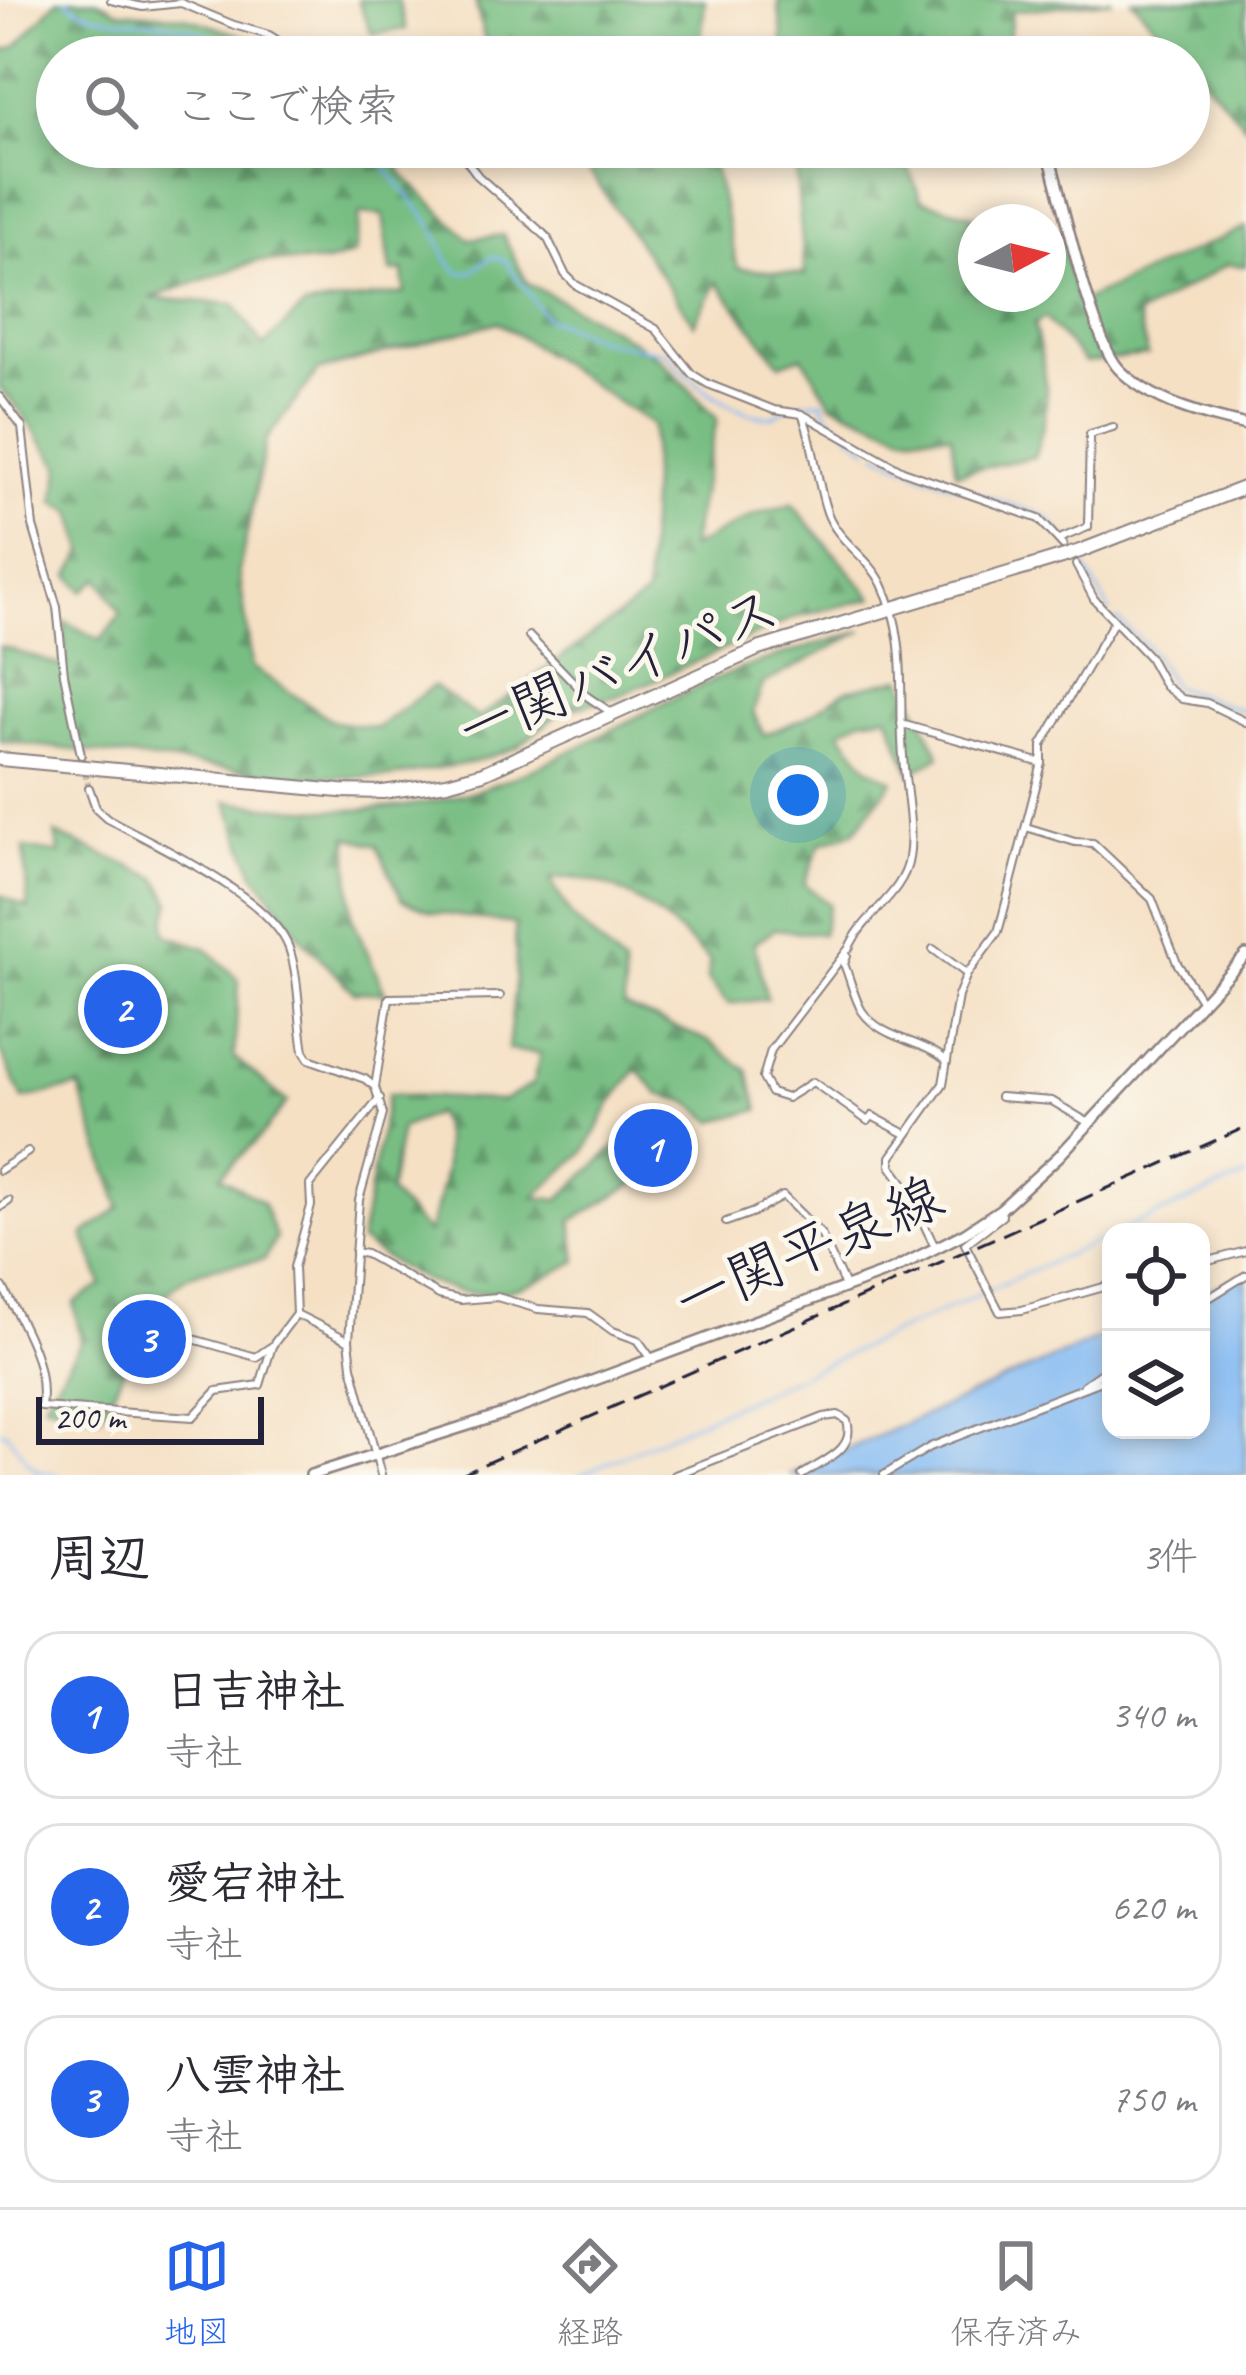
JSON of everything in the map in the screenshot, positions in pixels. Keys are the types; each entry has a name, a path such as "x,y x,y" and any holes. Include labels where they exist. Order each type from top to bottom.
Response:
{"highway":[{"name":"一関バイパス","path":"0,759 240,784 383,792 447,783 483,773 758,649 892,608 1062,547 1078,558 1246,487"}],"main road":[{"path":"1053,168 1108,355 1133,381 1163,399 1246,425"},
{"name":"一関平泉線","path":"311,1475 502,1414 936,1249 1000,1209 1089,1123 1246,955"}],"street":[{"path":"111,0 143,7 181,3 271,36"},
{"path":"472,168 547,237 565,274 576,285 656,329 692,374 777,410 802,414 903,471 1040,520 1062,547 1088,527 1090,434 1113,427"},
{"path":"0,397 22,427 33,526 57,607 64,674 81,754"},
{"path":"802,414 827,512 834,528 864,556 892,608 904,670 900,723 910,857 890,893 856,929 844,964 861,1009 879,1028 947,1061"},
{"path":"1078,558 1094,599 1149,657 1166,686 1182,699 1207,703 1246,722"},
{"path":"936,1249 891,1166 891,1157 943,1084 967,974 998,932 1042,764 1042,745 1113,623"},
{"path":"529,636 588,697 612,712"},
{"path":"900,723 1042,764"},
{"path":"89,788 95,808 107,818 221,880 273,923 290,951 304,1052 309,1059 365,1079 380,1098 383,1114 359,1199 349,1340 381,1475"},
{"path":"1025,826 1093,843 1152,899 1178,963 1202,1002"},
{"path":"849,949 771,1050 763,1078 767,1090 787,1098 813,1082 868,1120 872,1116 906,1134"},
{"path":"933,949 967,974"},
{"path":"375,1087 389,998 500,996"},
{"path":"1000,1097 1052,1101 1089,1123"},
{"path":"193,1339 256,1357 272,1346 296,1314 294,1267 311,1206 310,1185 380,1098"},
{"path":"0,1170 28,1152"},
{"path":"726,1222 783,1196 821,1234 845,1286"},
{"path":"0,1207 9,1202"},
{"path":"1000,1209 997,1222 965,1244 1000,1312 1102,1288"},
{"path":"1210,1261 1246,1251"},
{"path":"356,1252 439,1295 461,1300 497,1297 538,1309 588,1313 638,1340 651,1358"},
{"path":"1210,1297 1246,1275"},
{"path":"1,1286 39,1360 44,1384 41,1407 194,1417 217,1391 260,1385 272,1346"},
{"path":"296,1314 349,1340"},
{"path":"1076,1390 1102,1372"},
{"path":"884,1475 930,1447 1102,1380"},
{"path":"675,1475 824,1417 838,1415 847,1421 852,1436 848,1445 802,1475"}],"green space":[{"path":"57,0 97,0 118,11 183,16 242,36 175,36 162,31 156,36 36,36 36,168 400,168 469,239 503,235 527,283 662,360 717,419 690,548 756,514 792,504 873,598 799,616 620,695 560,712 518,747 474,762 390,777 298,777 0,741 0,646 64,667 65,622 101,640 121,614 99,578 83,591 70,575 84,550 73,512 54,502 61,467 0,389 0,52 16,47","holes":["360,213 383,215 391,272 403,271 405,293 304,307 263,346 234,304 150,298 257,261 327,263 354,254","498,322 653,425 646,596 479,718 433,686 377,728 334,722 252,667 239,571 266,440 318,371"]},
{"path":"358,0 398,0 406,29 372,34"},
{"path":"475,0 705,0 701,36 484,36"},
{"path":"778,0 1113,0 1012,11 1009,36 782,36"},
{"path":"1132,0 1246,0 1246,126 1210,86 1210,36 1165,36"},
{"path":"587,168 714,168 738,268 805,275 796,168 909,168 921,200 958,211 958,312 1066,312 1066,259 1078,303 1246,227 1246,266 1228,264 1137,316 1148,355 1085,363 1045,318 1034,324 1046,390 1034,457 956,473 951,434 905,434 831,403 802,356 780,364 717,282 694,324"},
{"path":"863,631 763,684 753,712 764,735 803,719 847,690 902,678 940,756 911,773 888,715 861,719 840,731 868,767 893,781 854,832 821,843 804,884 829,904 822,934 775,929 754,943 767,999 728,1004 707,979 710,961 638,901 597,882 550,879 571,916 624,967 624,1007 709,1041 748,1071 759,1110 714,1121 689,1102 659,1094 637,1069 613,1100 586,1150 535,1197 558,1200 624,1139 657,1123 678,1149 647,1176 572,1221 577,1261 516,1288 490,1293 441,1287 360,1241 388,1094 502,1101 533,1084 540,1054 508,1050 516,976 515,924 432,912 402,899 377,845 348,837 352,917 385,993 354,992 304,941 254,873 227,801 346,810 405,806 464,794 529,771 714,680","holes":["436,1113 444,1173 428,1233 389,1193 401,1128"]},
{"path":"55,834 157,878 171,902 167,935 206,948 239,980 234,1057 287,1102 220,1176 262,1202 276,1238 265,1259 208,1269 175,1285 149,1318 100,1416 44,1403 81,1342 74,1303 102,1285 84,1235 120,1207 79,1087 23,1099 0,1050 0,895 28,908 24,848 60,854"}],"water":[{"path":"1246,1273 1246,1475 789,1475 1102,1337 1102,1439 1210,1439 1210,1289"}],"waterway":[{"path":"66,0 102,17 168,24 208,36"},
{"path":"385,168 433,226 446,258 459,273 472,272 491,257 505,260 546,318 608,342 666,352 700,386 758,415 773,417 793,404 822,401 826,413 869,449"},
{"path":"878,453 923,474 1047,517 1075,550"},
{"path":"1080,558 1110,612"},
{"path":"1117,619 1149,648 1173,686 1246,712"},
{"path":"1138,1223 1246,1176"},
{"path":"580,1475 1102,1239"},
{"path":"0,1431 39,1471"},
{"path":"33,1475 39,1471 58,1475"}],"tunnel":[{"path":"81,755 89,788"}],"railway":[{"path":"459,1475 1246,1127"}],"place":[{"name":"愛宕神社","path":"123,1009"},
{"name":"日吉神社","path":"653,1148"},
{"name":"八雲神社","path":"147,1339"}]}
